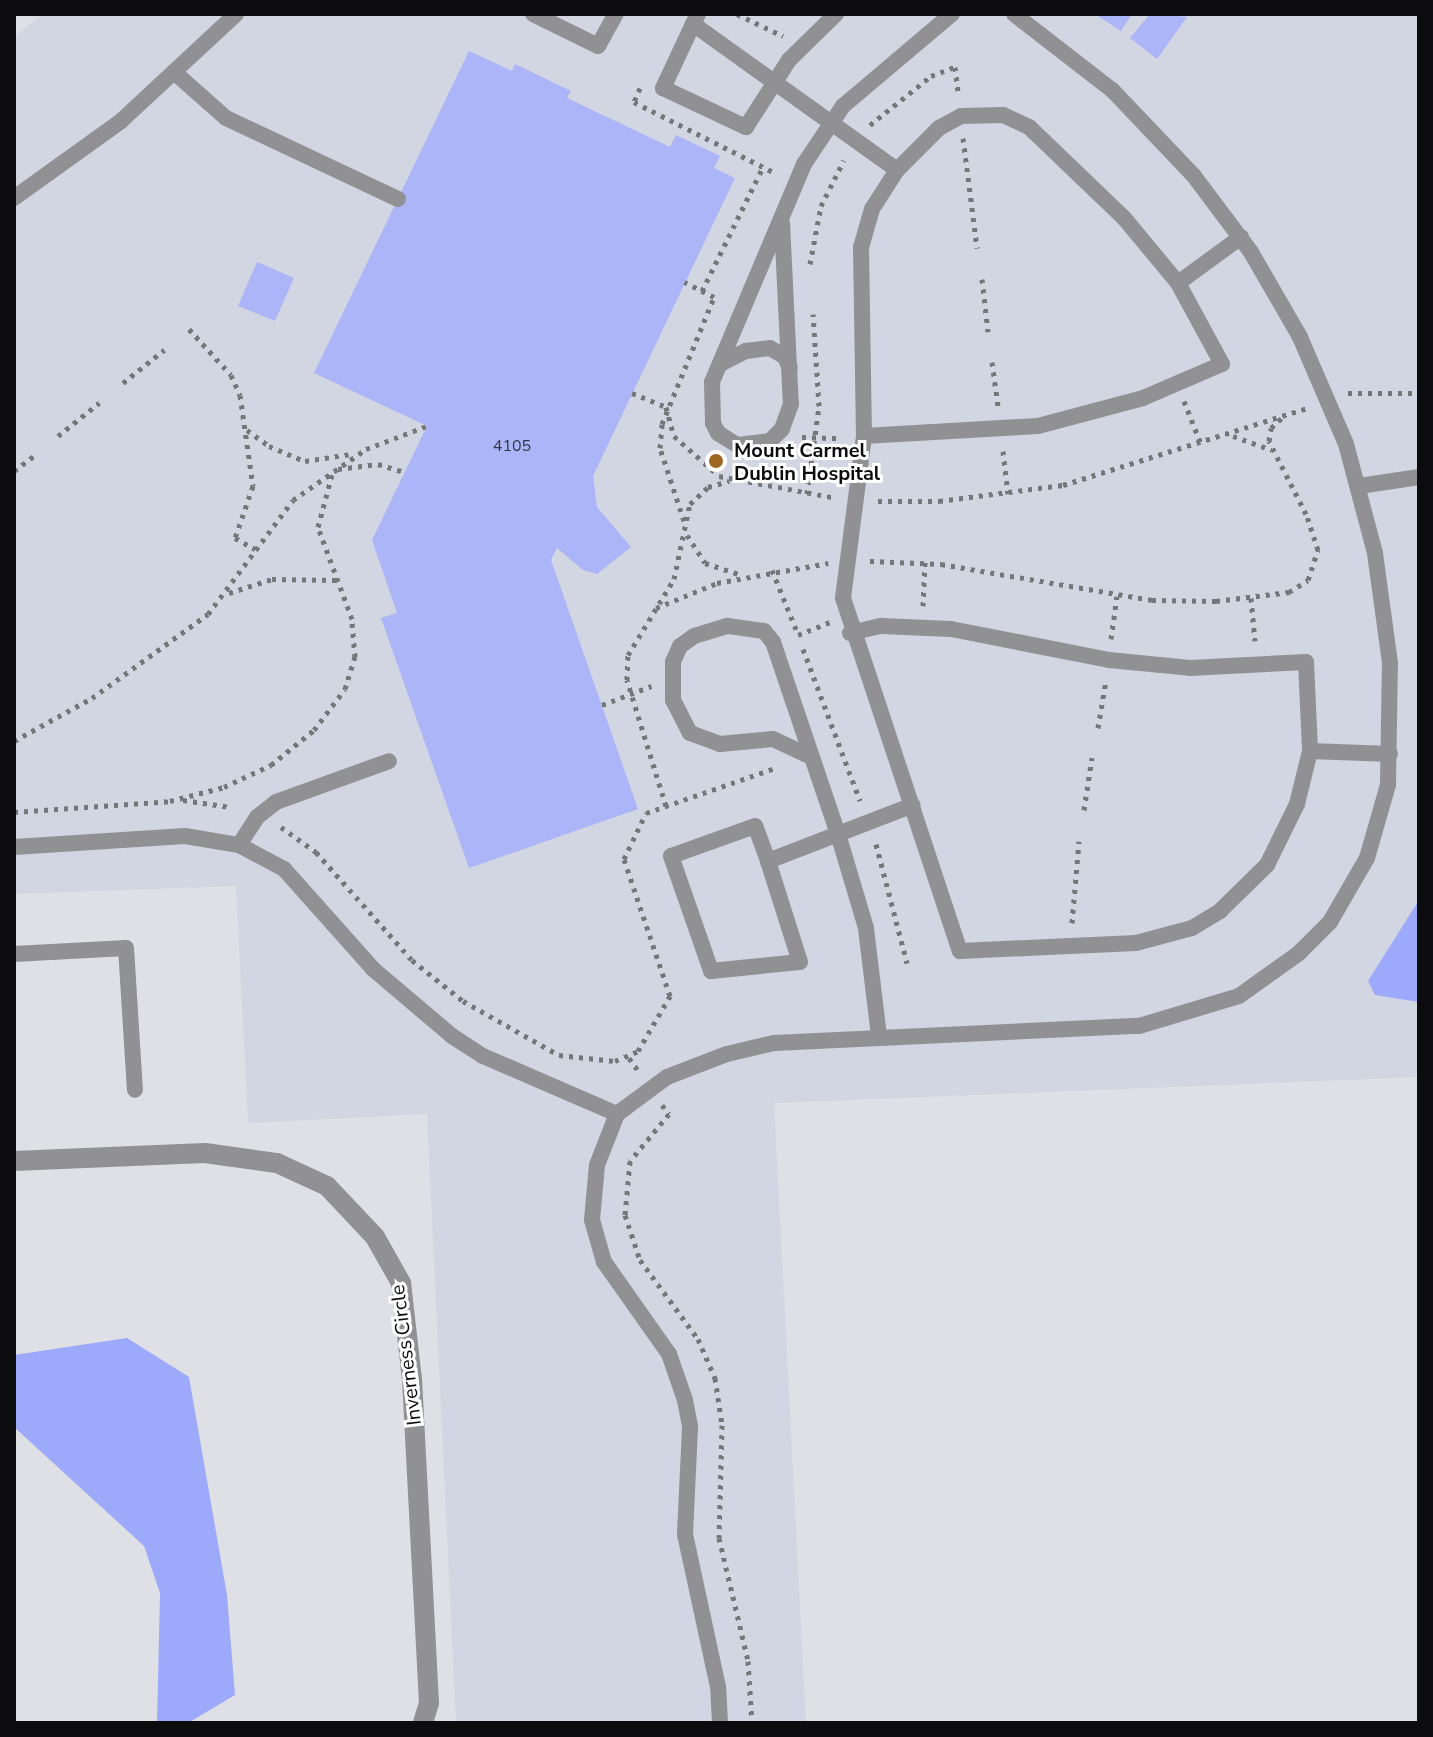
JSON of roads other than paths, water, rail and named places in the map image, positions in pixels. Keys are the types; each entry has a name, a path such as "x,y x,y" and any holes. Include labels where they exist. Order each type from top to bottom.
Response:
{"street":[{"name":"Inverness Circle","path":"14,1161 205,1153 277,1163 327,1186 375,1237 401,1283 412,1379 429,1703 423,1723"}],"lane":[{"path":"14,198 121,121 236,14"},
{"path":"533,14 598,46 616,14"},
{"path":"836,14 799,47 776,83 746,127 663,88 696,19 776,83 897,170"},
{"path":"782,223 791,404 782,429 770,441 749,447 726,441 713,423 709,402 720,364 782,223 804,164 831,121 860,89 952,14"},
{"path":"720,1723 718,1687 685,1534 690,1426 685,1400 669,1354 604,1262 592,1220 599,1156 617,1114 649,1086 727,1054 774,1043 1139,1026 1239,996 1299,953 1350,893 1380,824 1390,754 1384,613 1359,486 1300,337 1241,237 1194,176 1112,90 1014,14"},
{"path":"174,72 226,118 398,199"},
{"path":"850,633 881,626 951,629 1121,662 1190,668 1306,662 1310,751 1297,804 1267,865 1252,881 1192,928 1136,943 960,951 913,805 850,633 843,598 864,436 861,247 872,209 897,170 949,121 979,113 1003,115 1029,127 1106,200 1178,283 1222,364 1188,382 1038,426 864,436"},
{"path":"1178,283 1241,237"},
{"path":"720,364 746,351 770,348 785,357 791,369"},
{"path":"1359,486 1419,477"},
{"path":"809,756 773,739 720,744 690,733 672,689 673,662 680,646 694,636 727,626 764,631 773,642 809,756 838,834 866,928 879,1036"},
{"path":"1310,751 1390,754"},
{"path":"239,845 257,817 276,802 389,761"},
{"path":"768,861 913,805"},
{"path":"755,826 768,861 800,962 711,971 671,856 755,826"},
{"path":"14,847 185,836 239,845 293,878 373,969 452,1036 483,1056 617,1114"},
{"path":"14,954 126,948 135,1090"}],"water":[{"path":"1419,900 1419,1002 1375,995 1368,981"},
{"path":"127,1338 189,1377 227,1595 235,1695 188,1723 157,1723 160,1593 144,1546 14,1427 14,1355"}],"place":[{"name":"Mount Carmel Dublin Hospital","path":"716,461"}]}
